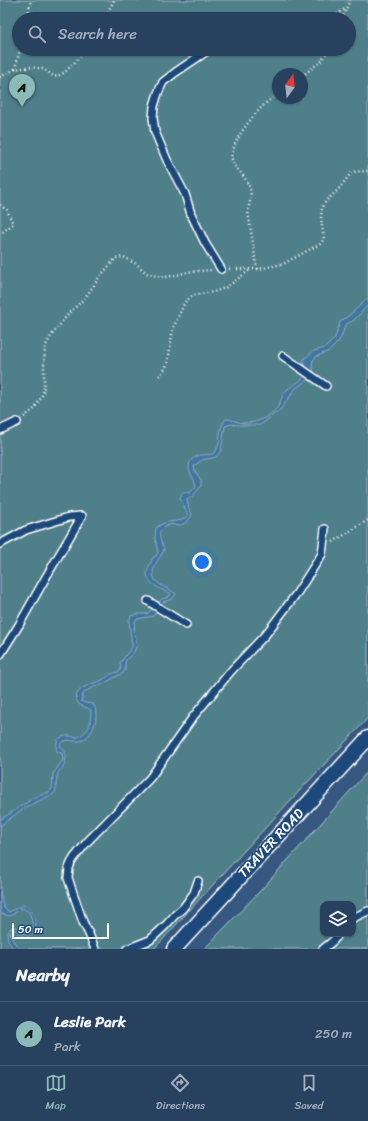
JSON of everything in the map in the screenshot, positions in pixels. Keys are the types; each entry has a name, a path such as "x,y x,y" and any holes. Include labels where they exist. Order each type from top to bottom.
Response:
{"street":[{"name":"TRAVER ROAD","path":"174,949 368,738"}],"lane":[{"path":"200,56 163,82 154,106 153,118 155,132 167,160 185,194 191,214 204,243 221,269"},
{"path":"283,356 326,386"},
{"path":"0,430 17,422"},
{"path":"0,544 26,530 69,517 82,516 0,655"},
{"path":"95,949 83,922 68,878 71,862 88,842 150,778 171,746 194,717 235,667 266,634 317,564 323,550 325,529"},
{"path":"148,601 186,625"},
{"path":"127,949 150,940 166,925 183,908 194,893 198,881"},
{"path":"356,917 368,911"},
{"path":"323,949 336,937"}],"path":[{"path":"28,12 31,0"},
{"path":"108,12 114,0"},
{"path":"345,12 350,0"},
{"path":"341,12 347,8"},
{"path":"15,69 18,56"},
{"path":"0,77 15,69 30,67 43,69 55,76 64,74 81,56"},
{"path":"308,71 324,56"},
{"path":"258,269 248,211 251,196 250,188 245,178 235,166 231,157 236,142 243,130 258,111 272,98"},
{"path":"17,422 34,409 41,398 44,390 45,347 51,336 69,313 84,299 97,280 116,258 124,257 138,265 146,273 166,277 187,272 221,269 258,269 283,264 320,244 324,239 320,219 322,207 327,200 337,192 352,172 368,171"},
{"path":"0,206 7,210 12,224 0,234"},
{"path":"159,376 165,369 168,362 173,328 185,302 193,295 214,292 227,287 251,268"},
{"path":"323,550 368,520"}],"green space":[{"path":"0,0 368,0 368,718 154,949 0,949"},
{"path":"368,771 368,949 204,949 260,891"}],"water":[{"path":"368,298 368,305 354,320 345,325 338,342 329,351 317,356 313,360 312,365 314,372 308,379 295,389 280,410 260,425 231,424 225,426 221,451 216,457 202,460 194,466 195,471 201,480 201,486 193,496 187,499 189,509 192,514 188,521 177,526 172,524 161,530 160,540 164,549 153,571 153,576 158,583 176,594 172,599 163,602 153,616 137,619 135,621 134,631 137,644 134,652 126,660 125,670 123,673 86,691 83,694 81,701 93,704 95,708 95,724 87,737 83,740 68,740 60,744 66,754 66,758 63,768 57,775 56,788 53,794 24,808 0,826 0,820 32,799 49,792 52,789 53,774 63,760 62,753 57,752 56,747 58,740 64,736 77,738 87,730 90,724 91,710 78,703 76,698 77,694 84,687 102,680 111,674 119,672 121,669 120,663 132,647 129,621 131,616 137,614 147,614 162,599 171,595 152,583 147,577 147,573 153,558 158,552 155,538 156,528 165,523 181,520 188,515 180,498 182,494 186,492 189,493 196,486 189,469 192,460 198,456 211,455 215,452 223,423 226,419 249,423 262,419 274,411 286,391 306,375 308,371 303,360 314,351 325,348 335,338 340,322"},
{"path":"0,892 4,908 9,912 23,905 31,910 33,915 36,925 33,931 26,938 16,930 12,930 9,934 19,949 14,949 7,936 8,933 11,928 18,927 22,933 26,935 33,926 31,917 29,912 22,908 10,916 2,914 0,911"}],"place":[{"name":"Leslie Park","path":"22,107"}]}
